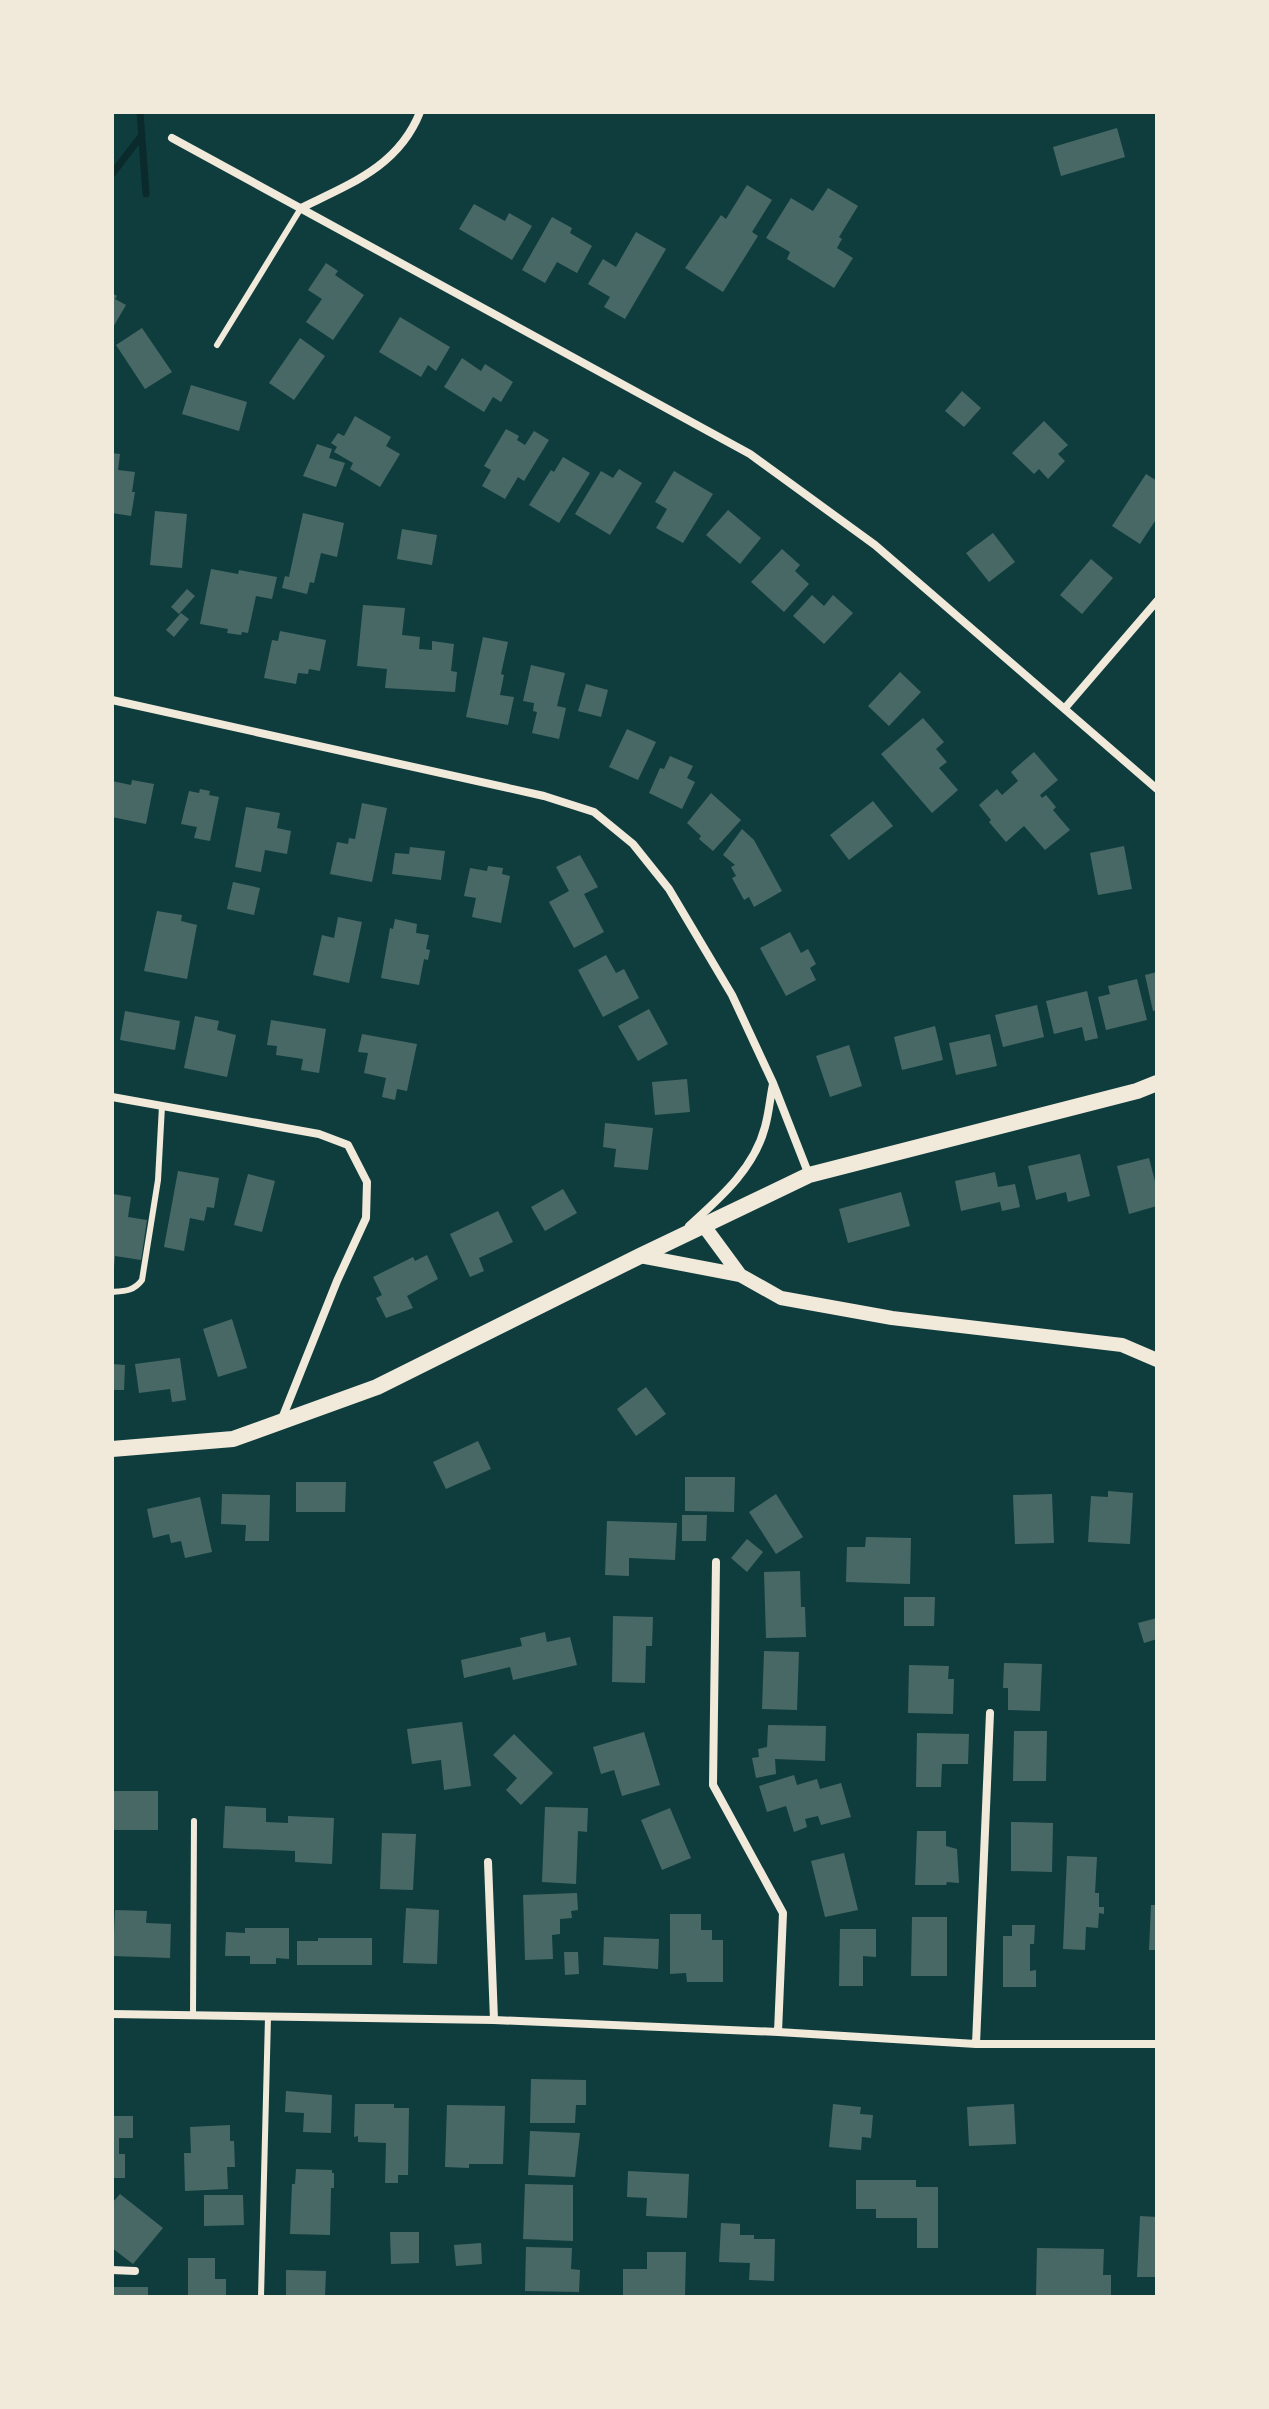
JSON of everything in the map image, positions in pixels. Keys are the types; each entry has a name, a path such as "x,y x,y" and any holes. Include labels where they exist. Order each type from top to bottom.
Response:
{"main road":[{"path":"112,1449 233,1439 377,1387 809,1175 1137,1091 1157,1083"}],"street":[{"path":"301,208 364,178 391,156 412,133 420,112"},
{"path":"172,138 750,454 875,545 1157,789"},
{"path":"1065,708 1157,601"},
{"path":"112,700 544,796 594,812 633,844 669,889 732,995 773,1083 809,1175"},
{"path":"675,1240 720,1198 749,1165 765,1129 773,1083"},
{"path":"112,1097 319,1134 348,1145 367,1182 366,1218 337,1281 281,1421"},
{"path":"704,1226 740,1275"},
{"path":"640,1256 740,1275 781,1298 892,1318 1122,1345 1157,1360"},
{"path":"716,1562 713,1785 783,1913 778,2032"},
{"path":"976,2044 990,1713"},
{"path":"488,1862 494,2020"},
{"path":"112,2014 494,2020 976,2044 1157,2044"},
{"path":"112,2270 135,2271"}],"lane":[{"path":"217,345 301,208"},
{"path":"112,1292 137,1287 142,1280 158,1180 162,1106"},
{"path":"193,2015 194,1821"},
{"path":"261,2297 268,2017"}],"building":[{"path":"1117,128 1125,157 1061,176 1053,147"},
{"path":"747,185 772,200 752,232 758,236 723,292 685,268 721,215 726,219"},
{"path":"828,188 858,206 839,237 842,239 837,248 853,258 834,288 787,259 790,252 766,238 791,198 813,211"},
{"path":"474,204 505,221 509,213 532,226 512,260 459,229"},
{"path":"552,217 572,228 570,233 592,246 577,273 557,262 545,283 522,270"},
{"path":"636,232 666,249 625,319 604,307 610,297 588,284 603,259 616,267"},
{"path":"326,263 338,271 335,275 364,295 333,340 306,322 322,299 308,290"},
{"path":"112,293 117,296 115,299 126,305 112,329"},
{"path":"400,317 450,347 436,371 428,365 421,377 379,352"},
{"path":"142,328 172,372 145,389 116,345"},
{"path":"300,338 325,356 294,400 269,383"},
{"path":"462,358 481,371 485,364 513,382 501,402 493,397 484,412 444,387"},
{"path":"191,385 247,402 239,431 182,414"},
{"path":"962,391 981,408 964,427 945,411"},
{"path":"355,416 391,437 386,446 400,454 380,487 350,469 353,463 334,452 337,447 331,443 338,433 344,436"},
{"path":"1044,421 1068,445 1058,454 1065,461 1048,479 1039,469 1034,474 1012,453"},
{"path":"506,429 519,436 517,440 525,445 534,431 549,440 524,481 518,477 505,499 482,486 491,470 484,466"},
{"path":"317,444 332,449 329,458 345,463 336,487 303,476"},
{"path":"112,453 120,454 118,470 135,472 131,516 112,513"},
{"path":"563,457 590,473 559,523 529,505"},
{"path":"619,469 642,483 610,535 575,514 601,471 613,478"},
{"path":"674,471 713,494 683,543 656,528 667,509 655,502"},
{"path":"1146,474 1157,481 1157,518 1140,544 1112,526"},
{"path":"728,510 761,538 740,564 706,535"},
{"path":"155,511 187,514 182,568 150,565"},
{"path":"303,513 344,523 337,557 321,553 314,583 310,582 307,594 282,588 285,576 289,577"},
{"path":"402,529 437,535 432,565 397,559"},
{"path":"993,533 1015,562 989,582 966,553"},
{"path":"782,549 800,565 795,571 809,584 784,612 751,582"},
{"path":"1091,559 1113,578 1082,614 1060,595"},
{"path":"211,569 277,577 272,599 256,596 248,633 227,633 228,629 200,624"},
{"path":"187,589 195,596 179,614 171,607"},
{"path":"812,595 824,606 833,595 853,613 824,644 793,616"},
{"path":"363,605 405,608 402,635 420,637 419,649 432,650 432,641 454,644 451,671 457,672 455,692 385,688 387,669 357,666"},
{"path":"181,613 189,619 174,637 166,630"},
{"path":"280,631 326,640 320,671 309,669 308,674 298,673 296,684 264,678 272,640 278,641"},
{"path":"483,637 508,642 500,695 514,697 508,725 466,717"},
{"path":"531,665 565,673 557,706 566,708 559,739 532,733 537,712 533,711 534,703 523,701"},
{"path":"900,672 921,692 889,726 868,706"},
{"path":"586,684 608,690 601,717 578,711"},
{"path":"923,718 944,742 936,749 947,762 939,768 958,790 932,813 881,754"},
{"path":"627,729 656,742 638,780 609,767"},
{"path":"1034,752 1058,780 1040,795 1042,798 1046,795 1056,807 1053,810 1070,830 1045,850 1024,826 1006,842 979,805 997,789 1002,795 1018,781 1011,772"},
{"path":"670,756 693,766 687,778 695,782 682,809 649,793 660,768 664,769"},
{"path":"132,780 154,784 146,824 112,817 112,781 131,785"},
{"path":"200,789 219,797 210,841 194,838 197,827 181,824 189,791 199,793"},
{"path":"711,793 741,820 713,851 687,823"},
{"path":"873,801 893,826 849,860 830,835"},
{"path":"362,803 387,808 372,882 330,874 337,842 348,844 349,838 355,839"},
{"path":"246,807 280,813 277,828 291,831 287,854 265,850 261,872 235,867"},
{"path":"742,829 754,840 782,891 754,907 749,897 744,900 732,878 736,876 731,867 735,865 723,855"},
{"path":"1124,846 1132,889 1098,895 1090,853"},
{"path":"410,847 445,851 441,880 392,874 395,853 409,854"},
{"path":"580,855 598,887 584,894 604,932 574,948 549,902 569,891 556,867"},
{"path":"488,866 503,868 502,874 510,876 501,923 472,917 476,898 464,896 470,868 487,871"},
{"path":"233,882 260,888 254,915 227,909"},
{"path":"157,911 182,915 181,921 197,925 187,979 144,971"},
{"path":"338,917 362,922 349,983 313,975 322,935 334,938"},
{"path":"395,919 417,924 416,933 429,935 426,949 430,950 428,960 424,959 419,985 381,978 390,928 393,929"},
{"path":"790,932 801,953 808,949 816,964 810,968 816,980 786,996 760,948"},
{"path":"606,955 616,973 624,969 639,998 603,1017 578,970"},
{"path":"1157,972 1157,1010 1153,1011 1145,975"},
{"path":"1137,979 1147,1020 1106,1030 1098,997 1110,994 1108,986"},
{"path":"1087,991 1098,1038 1085,1041 1082,1027 1054,1034 1046,1001"},
{"path":"1037,1005 1044,1037 1003,1047 995,1015"},
{"path":"649,1009 668,1044 638,1061 618,1026"},
{"path":"125,1011 180,1021 175,1050 120,1040"},
{"path":"195,1016 219,1021 217,1030 236,1035 227,1077 184,1068"},
{"path":"271,1020 326,1029 319,1073 301,1070 303,1059 276,1055 277,1046 267,1045"},
{"path":"935,1026 943,1060 902,1070 894,1037"},
{"path":"362,1034 417,1044 407,1091 397,1089 395,1100 382,1097 386,1078 364,1073 368,1053 358,1052"},
{"path":"990,1034 997,1066 956,1075 949,1043"},
{"path":"849,1045 862,1086 830,1097 816,1056"},
{"path":"687,1079 690,1112 655,1115 652,1082"},
{"path":"605,1123 653,1128 648,1170 614,1167 616,1149 603,1147"},
{"path":"1080,1154 1090,1196 1068,1202 1066,1192 1036,1200 1028,1166"},
{"path":"1149,1158 1157,1189 1157,1206 1129,1214 1117,1166"},
{"path":"178,1171 219,1178 214,1208 207,1207 204,1221 190,1218 184,1251 164,1247"},
{"path":"995,1172 998,1187 1015,1184 1020,1207 1002,1211 1000,1202 961,1211 955,1181"},
{"path":"248,1174 275,1181 262,1232 234,1225"},
{"path":"563,1189 577,1213 545,1231 531,1207"},
{"path":"901,1192 910,1226 848,1243 839,1209"},
{"path":"113,1194 131,1197 128,1217 147,1220 141,1260 115,1256 114,1267"},
{"path":"498,1211 513,1242 479,1258 484,1271 470,1277 450,1234"},
{"path":"427,1255 438,1279 407,1296 413,1308 386,1318 376,1298 382,1295 373,1277 413,1257 415,1261"},
{"path":"232,1319 247,1368 218,1377 203,1329"},
{"path":"180,1358 186,1400 172,1402 170,1389 139,1393 135,1364"},
{"path":"112,1364 125,1365 124,1390 112,1390"},
{"path":"646,1387 666,1414 636,1436 617,1409"},
{"path":"478,1441 491,1469 446,1489 433,1462"},
{"path":"685,1477 735,1477 734,1512 685,1511"},
{"path":"296,1482 346,1482 345,1512 296,1512"},
{"path":"1108,1491 1133,1493 1130,1544 1088,1542 1091,1496 1108,1497"},
{"path":"222,1494 270,1495 269,1541 245,1541 246,1525 221,1524"},
{"path":"776,1494 803,1537 776,1554 749,1512"},
{"path":"1052,1494 1054,1543 1015,1544 1013,1495"},
{"path":"200,1497 212,1552 185,1558 181,1541 171,1543 169,1534 153,1538 147,1509"},
{"path":"682,1515 707,1515 706,1541 682,1541"},
{"path":"607,1521 677,1523 675,1560 629,1558 629,1576 605,1575"},
{"path":"866,1537 911,1538 910,1584 846,1582 847,1547 865,1547"},
{"path":"747,1539 763,1552 747,1572 731,1558"},
{"path":"800,1571 806,1637 766,1638 764,1572"},
{"path":"904,1597 935,1597 934,1626 904,1626"},
{"path":"613,1616 653,1617 652,1646 646,1646 645,1683 612,1682"},
{"path":"1157,1618 1157,1639 1144,1643 1138,1623"},
{"path":"545,1632 547,1642 570,1637 577,1665 513,1680 510,1667 464,1678 461,1660 522,1646 520,1638"},
{"path":"764,1651 799,1652 797,1710 762,1709"},
{"path":"1004,1663 1042,1664 1040,1711 1008,1710 1008,1688 1003,1688"},
{"path":"909,1665 949,1666 948,1679 954,1679 953,1714 908,1713"},
{"path":"462,1722 471,1786 444,1790 441,1760 412,1764 407,1729"},
{"path":"768,1725 826,1726 825,1761 775,1759 776,1774 756,1778 752,1758 759,1757 758,1749 767,1747"},
{"path":"1014,1731 1047,1731 1046,1781 1013,1781"},
{"path":"644,1732 660,1785 622,1796 614,1770 601,1774 593,1747"},
{"path":"917,1733 969,1734 968,1764 942,1764 941,1787 916,1787"},
{"path":"514,1734 553,1773 521,1805 506,1790 517,1778 493,1755"},
{"path":"794,1775 797,1785 817,1779 820,1789 841,1783 851,1817 821,1825 818,1816 805,1819 807,1827 794,1832 786,1806 767,1812 759,1786"},
{"path":"112,1791 158,1791 158,1830 112,1830"},
{"path":"225,1806 266,1808 266,1822 288,1823 288,1816 334,1818 332,1864 295,1862 295,1851 223,1848"},
{"path":"545,1807 588,1808 587,1832 578,1831 576,1884 542,1882"},
{"path":"670,1808 691,1858 662,1870 641,1820"},
{"path":"1011,1822 1053,1823 1052,1872 1011,1871"},
{"path":"917,1831 946,1831 946,1846 957,1849 959,1883 915,1885"},
{"path":"382,1833 416,1834 413,1890 380,1889"},
{"path":"844,1853 858,1910 825,1917 811,1861"},
{"path":"1067,1856 1097,1857 1095,1893 1099,1893 1099,1907 1104,1907 1104,1914 1099,1913 1098,1928 1086,1927 1085,1950 1063,1949"},
{"path":"577,1893 578,1910 571,1911 572,1918 560,1919 560,1934 552,1935 553,1959 525,1960 523,1895"},
{"path":"1151,1905 1157,1905 1157,1950 1149,1950"},
{"path":"406,1908 439,1910 437,1964 403,1963"},
{"path":"115,1910 147,1911 146,1923 171,1924 170,1958 113,1956"},
{"path":"670,1914 701,1914 701,1930 712,1930 712,1940 723,1940 723,1982 687,1982 686,1973 670,1974"},
{"path":"912,1917 947,1917 947,1976 911,1976"},
{"path":"1012,1925 1035,1925 1034,1944 1030,1944 1030,1971 1036,1970 1036,1987 1003,1987 1003,1936 1012,1936"},
{"path":"245,1928 289,1928 289,1959 276,1958 276,1964 250,1964 250,1956 225,1956 226,1932 245,1933"},
{"path":"840,1929 876,1929 876,1957 863,1956 863,1986 839,1986"},
{"path":"604,1937 659,1939 658,1969 603,1965"},
{"path":"318,1938 372,1938 372,1965 297,1965 297,1941 318,1941"},
{"path":"564,1952 578,1952 579,1974 565,1975"},
{"path":"531,2079 586,2080 586,2105 576,2105 575,2123 530,2123"},
{"path":"286,2091 332,2095 331,2133 303,2132 304,2113 285,2112"},
{"path":"355,2104 394,2104 394,2108 409,2108 408,2175 398,2175 398,2183 385,2183 386,2143 358,2142 358,2136 354,2137"},
{"path":"833,2104 861,2107 860,2114 873,2115 871,2138 862,2137 861,2150 829,2147"},
{"path":"1014,2104 1016,2144 969,2146 967,2107"},
{"path":"447,2105 505,2106 503,2164 445,2167"},
{"path":"112,2116 133,2116 133,2138 119,2138 119,2154 125,2154 125,2178 112,2178"},
{"path":"230,2125 235,2167 227,2167 228,2189 185,2191 184,2153 191,2153 190,2127"},
{"path":"530,2131 580,2133 575,2177 528,2175"},
{"path":"296,2169 332,2170 334,2173 330,2235 290,2234 292,2184 295,2184"},
{"path":"628,2171 689,2174 687,2218 646,2216 647,2198 627,2197"},
{"path":"856,2180 916,2180 916,2187 938,2187 938,2248 917,2248 917,2218 876,2218 876,2209 856,2209"},
{"path":"525,2184 573,2185 573,2241 523,2239"},
{"path":"120,2194 163,2228 133,2264 112,2248 112,2203"},
{"path":"204,2195 243,2195 244,2225 204,2226"},
{"path":"1140,2216 1157,2217 1157,2277 1137,2277"},
{"path":"721,2223 740,2224 740,2235 775,2239 774,2281 749,2280 750,2263 719,2262"},
{"path":"390,2232 419,2232 419,2263 391,2264"},
{"path":"481,2243 482,2264 456,2266 454,2245"},
{"path":"526,2247 572,2248 571,2269 580,2270 579,2292 525,2291"},
{"path":"1037,2248 1104,2249 1103,2275 1111,2275 1111,2297 1036,2297"},
{"path":"647,2252 686,2252 685,2297 623,2295 623,2269 647,2269"},
{"path":"188,2258 215,2258 215,2279 226,2279 226,2297 188,2297"},
{"path":"286,2270 326,2271 325,2297 286,2297"},
{"path":"112,2287 148,2287 148,2297 112,2297"}],"waterway":[{"path":"140,112 146,194"},
{"path":"112,174 142,135"}]}
